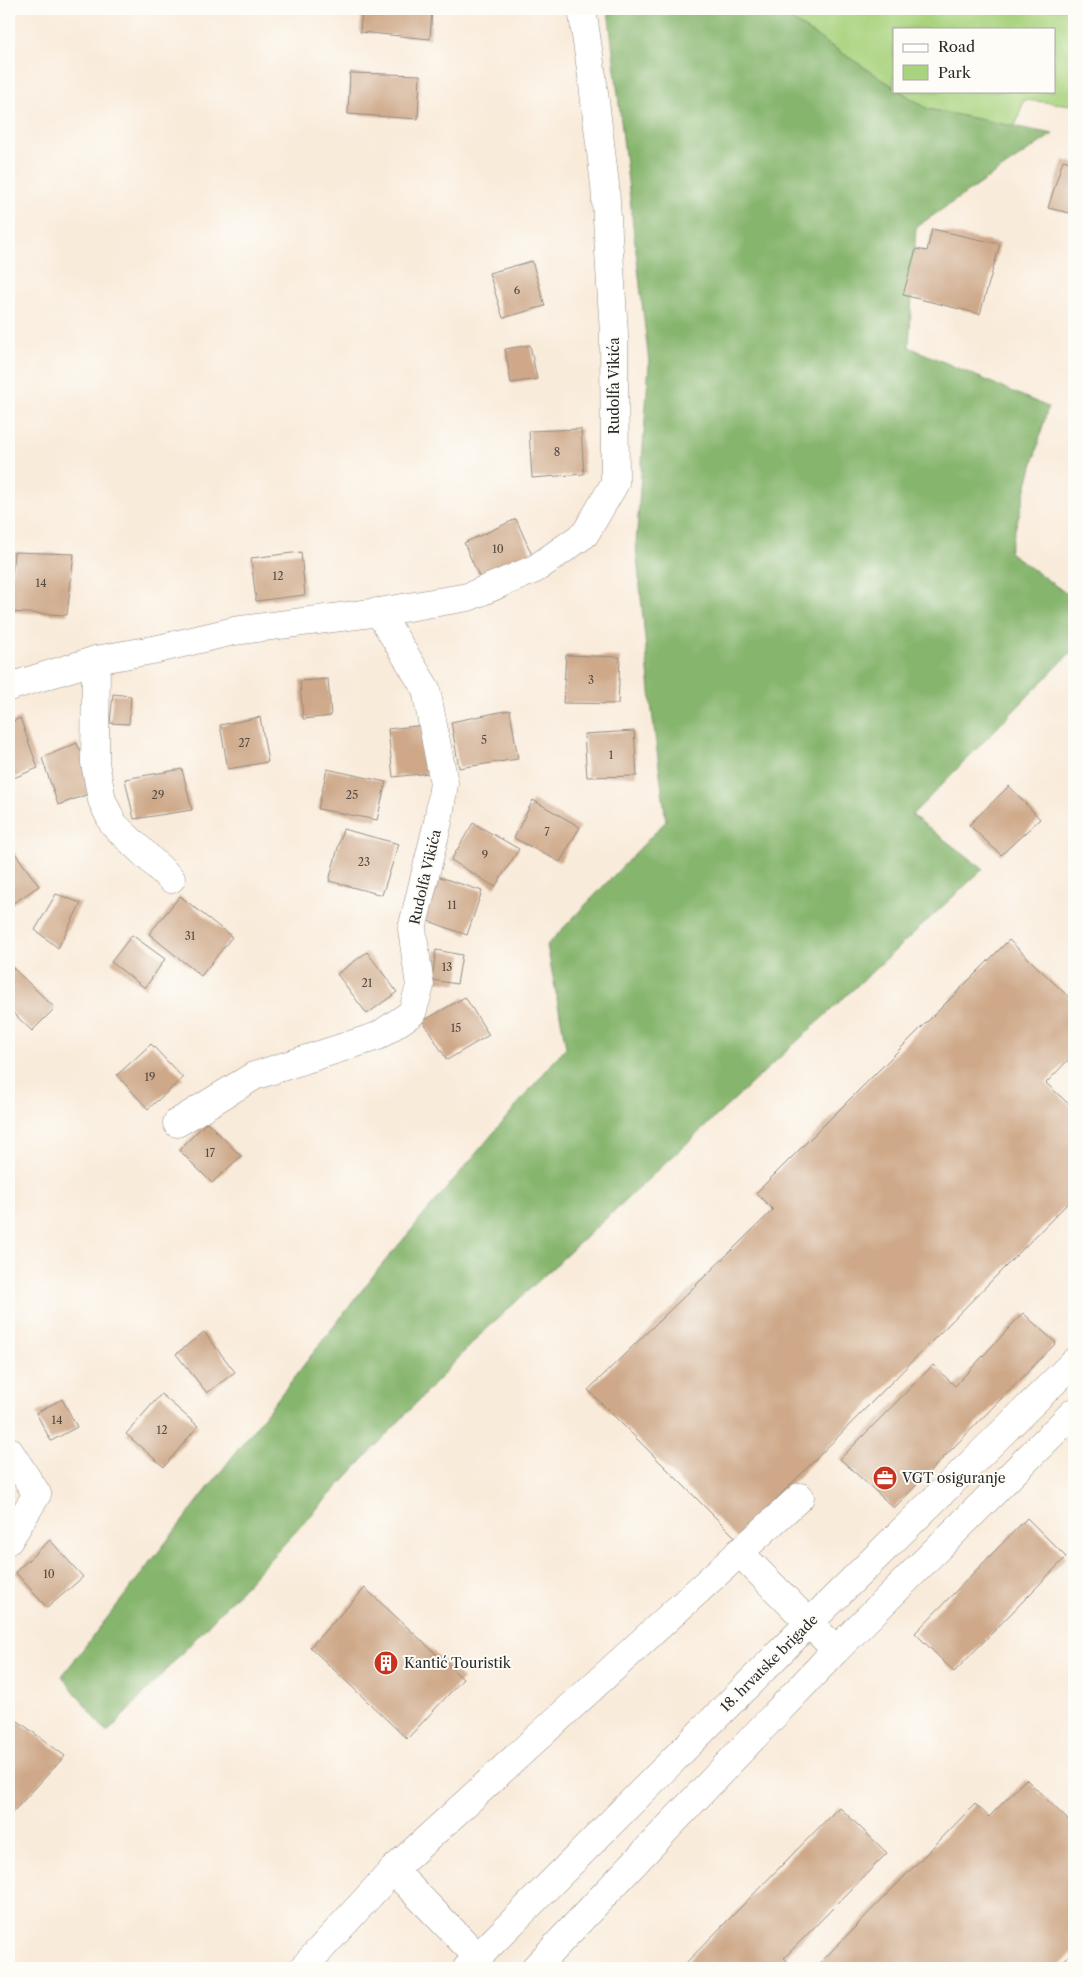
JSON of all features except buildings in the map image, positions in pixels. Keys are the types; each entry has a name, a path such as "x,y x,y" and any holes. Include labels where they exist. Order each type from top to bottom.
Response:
{"street":[{"name":"Rudolfa Vikića","path":"9,687 96,660 158,650 234,631 379,612 468,596 534,570 585,534 615,483 614,334 605,185 582,9"},
{"name":"Rudolfa Vikića","path":"177,1123 254,1076 378,1036 412,1013 420,986 412,929 438,822 444,783 426,689 379,612"},
{"path":"96,660 96,763 102,800 113,824 171,879"},
{"name":"18. hrvatske brigade","path":"473,1962 809,1623 1074,1362"},
{"path":"535,1968 836,1650 1074,1412"},
{"path":"9,1451 37,1494 9,1540"},
{"path":"303,1968 393,1870 800,1497"},
{"path":"739,1552 836,1650"},
{"path":"393,1870 473,1962"}],"green space":[{"path":"608,9 775,9 893,86 893,92 902,92 928,109 1053,134 916,227 909,347 1048,407 1009,552 1074,599 1074,649 912,815 983,869 479,1336 107,1733 62,1676 380,1267 566,1047 547,945 666,821 652,712 636,545 649,363"},
{"path":"775,9 1074,9 1074,105 1024,100 1015,127 928,109 902,92 1056,92 1056,28 893,28 893,86"}],"place":[{"name":"VGT osiguranje","path":"885,1478"},
{"name":"Kantić Touristik","path":"386,1663"}]}
